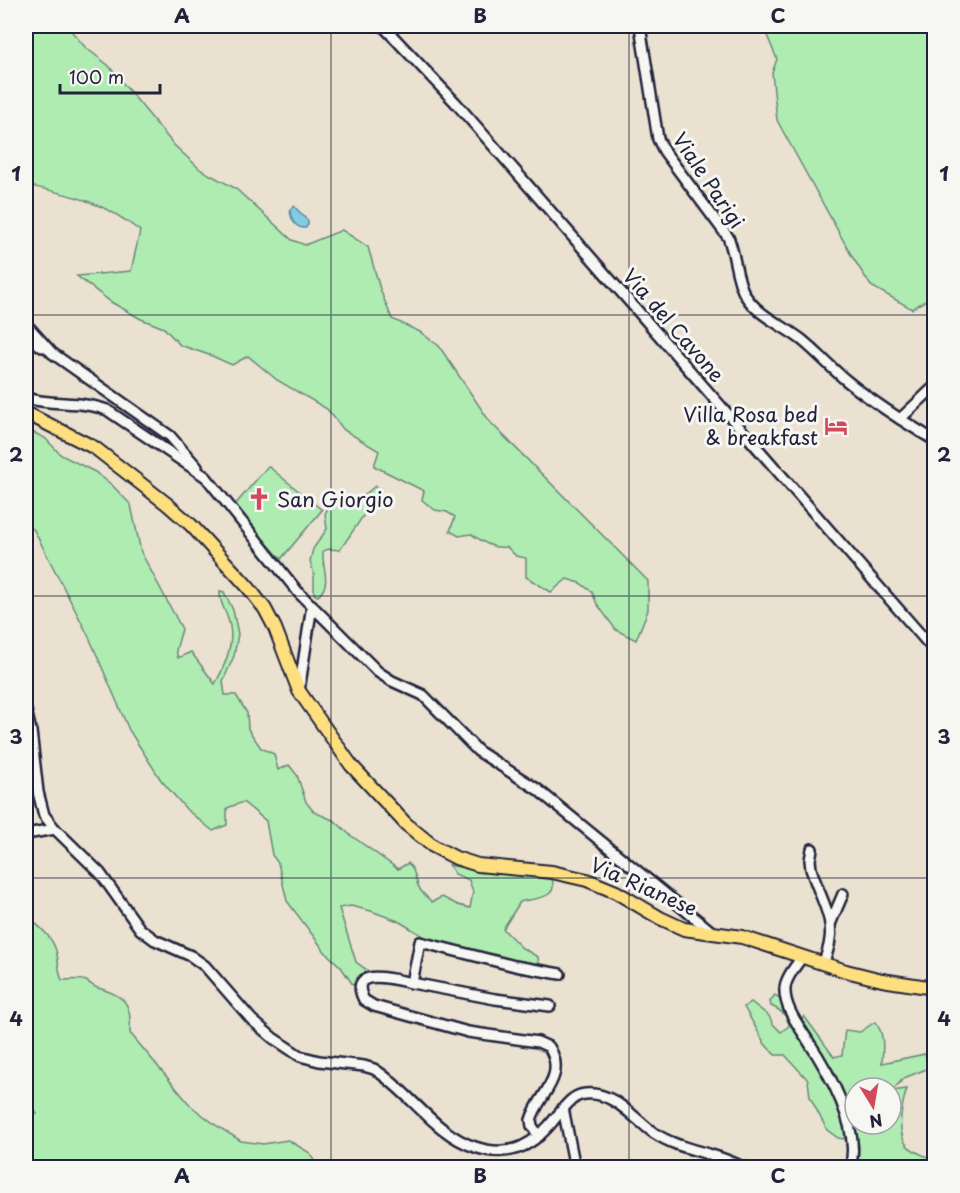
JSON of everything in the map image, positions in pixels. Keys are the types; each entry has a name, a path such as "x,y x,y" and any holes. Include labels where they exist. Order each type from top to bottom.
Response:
{"main road":[{"name":"Via Rianese","path":"26,413 95,448 191,525 265,609 276,628 299,691 319,722 366,783 411,829 441,851 481,866 539,870 577,877 616,892 675,926 742,937 823,964 882,980 934,988"}],"street":[{"name":"Via del Cavone","path":"383,26 455,102 934,650"},
{"name":"Viale Parigi","path":"640,26 658,139 664,151 728,237 734,252 740,283 748,299 763,314 809,345 844,379 934,440"},
{"path":"26,324 52,353"},
{"path":"26,336 170,436 206,477 298,592 383,676 425,696 478,751 537,789 713,933"},
{"path":"900,419 934,387"},
{"path":"26,398 44,402 89,405 104,409 206,477"},
{"path":"299,691 312,606"},
{"path":"26,710 31,731 40,804 44,815 55,829 99,873 140,929 151,938 190,956 205,966 252,1020 296,1053 314,1060 374,1069 446,1130 475,1148 497,1152 509,1151 528,1144 539,1136 573,1098 588,1093 615,1102 666,1140 719,1156 744,1167"},
{"path":"26,834 55,829"},
{"path":"812,849 811,869 831,922"},
{"path":"823,964 829,946 831,922 843,894"},
{"path":"412,983 420,942 515,966 560,974"},
{"path":"802,957 786,982 785,996 793,1015 828,1071 837,1090 850,1136 852,1157 850,1167"},
{"path":"539,1136 532,1126 531,1119 553,1077 554,1061 549,1047 534,1041 458,1029 375,1006 365,1001 361,988 364,981 373,976 502,1000 550,1006"},
{"path":"563,1108 575,1167"}],"green space":[{"path":"26,26 67,26 85,47 108,65 174,145 201,170 235,188 292,240 305,245 342,230 368,247 380,289 392,319 420,332 439,346 490,422 648,581 648,610 636,640 616,630 597,604 592,592 580,583 567,579 551,592 526,577 526,558 516,556 507,547 488,544 471,534 459,536 450,531 455,517 447,512 435,510 422,500 424,491 374,466 379,451 344,430 327,409 277,380 248,356 232,365 180,345 164,328 141,319 111,302 77,276 131,271 140,231 113,213 86,200 26,185"},
{"path":"763,26 934,26 934,108 929,173 934,177 934,295 912,309 871,286 853,258 777,120 772,73 777,59"},
{"path":"26,429 45,438 61,455 95,472 112,485 131,505 141,552 182,629 176,650 178,658 191,652 215,684 226,661 231,635 227,615 221,602 220,591 224,592 233,610 238,634 234,656 223,681 225,695 236,695 247,713 248,729 261,748 274,754 278,770 289,765 297,775 306,802 314,812 335,821 349,834 398,869 408,863 414,871 422,892 432,902 442,897 470,908 473,892 469,880 455,874 449,865 481,872 551,877 553,884 550,894 520,902 503,929 522,948 538,957 539,965 474,952 430,940 398,921 351,906 339,908 356,962 371,973 363,975 353,985 287,901 278,863 272,855 266,821 243,802 227,808 227,825 213,831 187,810 161,780 129,730 89,637 34,530 26,523"},
{"path":"268,466 322,510 281,559 234,506"},
{"path":"375,486 380,491 340,550 323,551 325,586 318,596 314,594 314,574 310,561 313,549 327,529 325,514 330,503 360,499"},
{"path":"26,917 41,928 53,943 62,980 84,980 121,998 130,1015 130,1033 191,1106 241,1141 263,1144 288,1140 310,1153 317,1167 26,1167 26,1122 37,1114 26,1095"},
{"path":"775,995 782,1000 827,1077 843,1124 844,1139 838,1138 827,1130 810,1097 808,1080 785,1055 775,1055 765,1044 744,1007 751,1002 769,1016 781,1032 789,1026 787,1019 783,1013 771,1006 770,1001"},
{"path":"804,1016 834,1057 842,1055 845,1030 860,1032 875,1022 882,1036 882,1063 925,1054 929,1068 903,1079 903,1076 843,1076 843,1097 835,1073 801,1022"},
{"path":"907,1089 903,1102 903,1090"},
{"path":"856,1136 902,1136 906,1144 912,1149 934,1160 934,1167 858,1167 859,1145"}],"water":[{"path":"294,206 308,221 305,228 296,225 292,220 290,210"}],"place":[{"name":"Villa Rosa bed & breakfast","path":"836,426"},
{"name":"San Giorgio","path":"259,499"}]}
